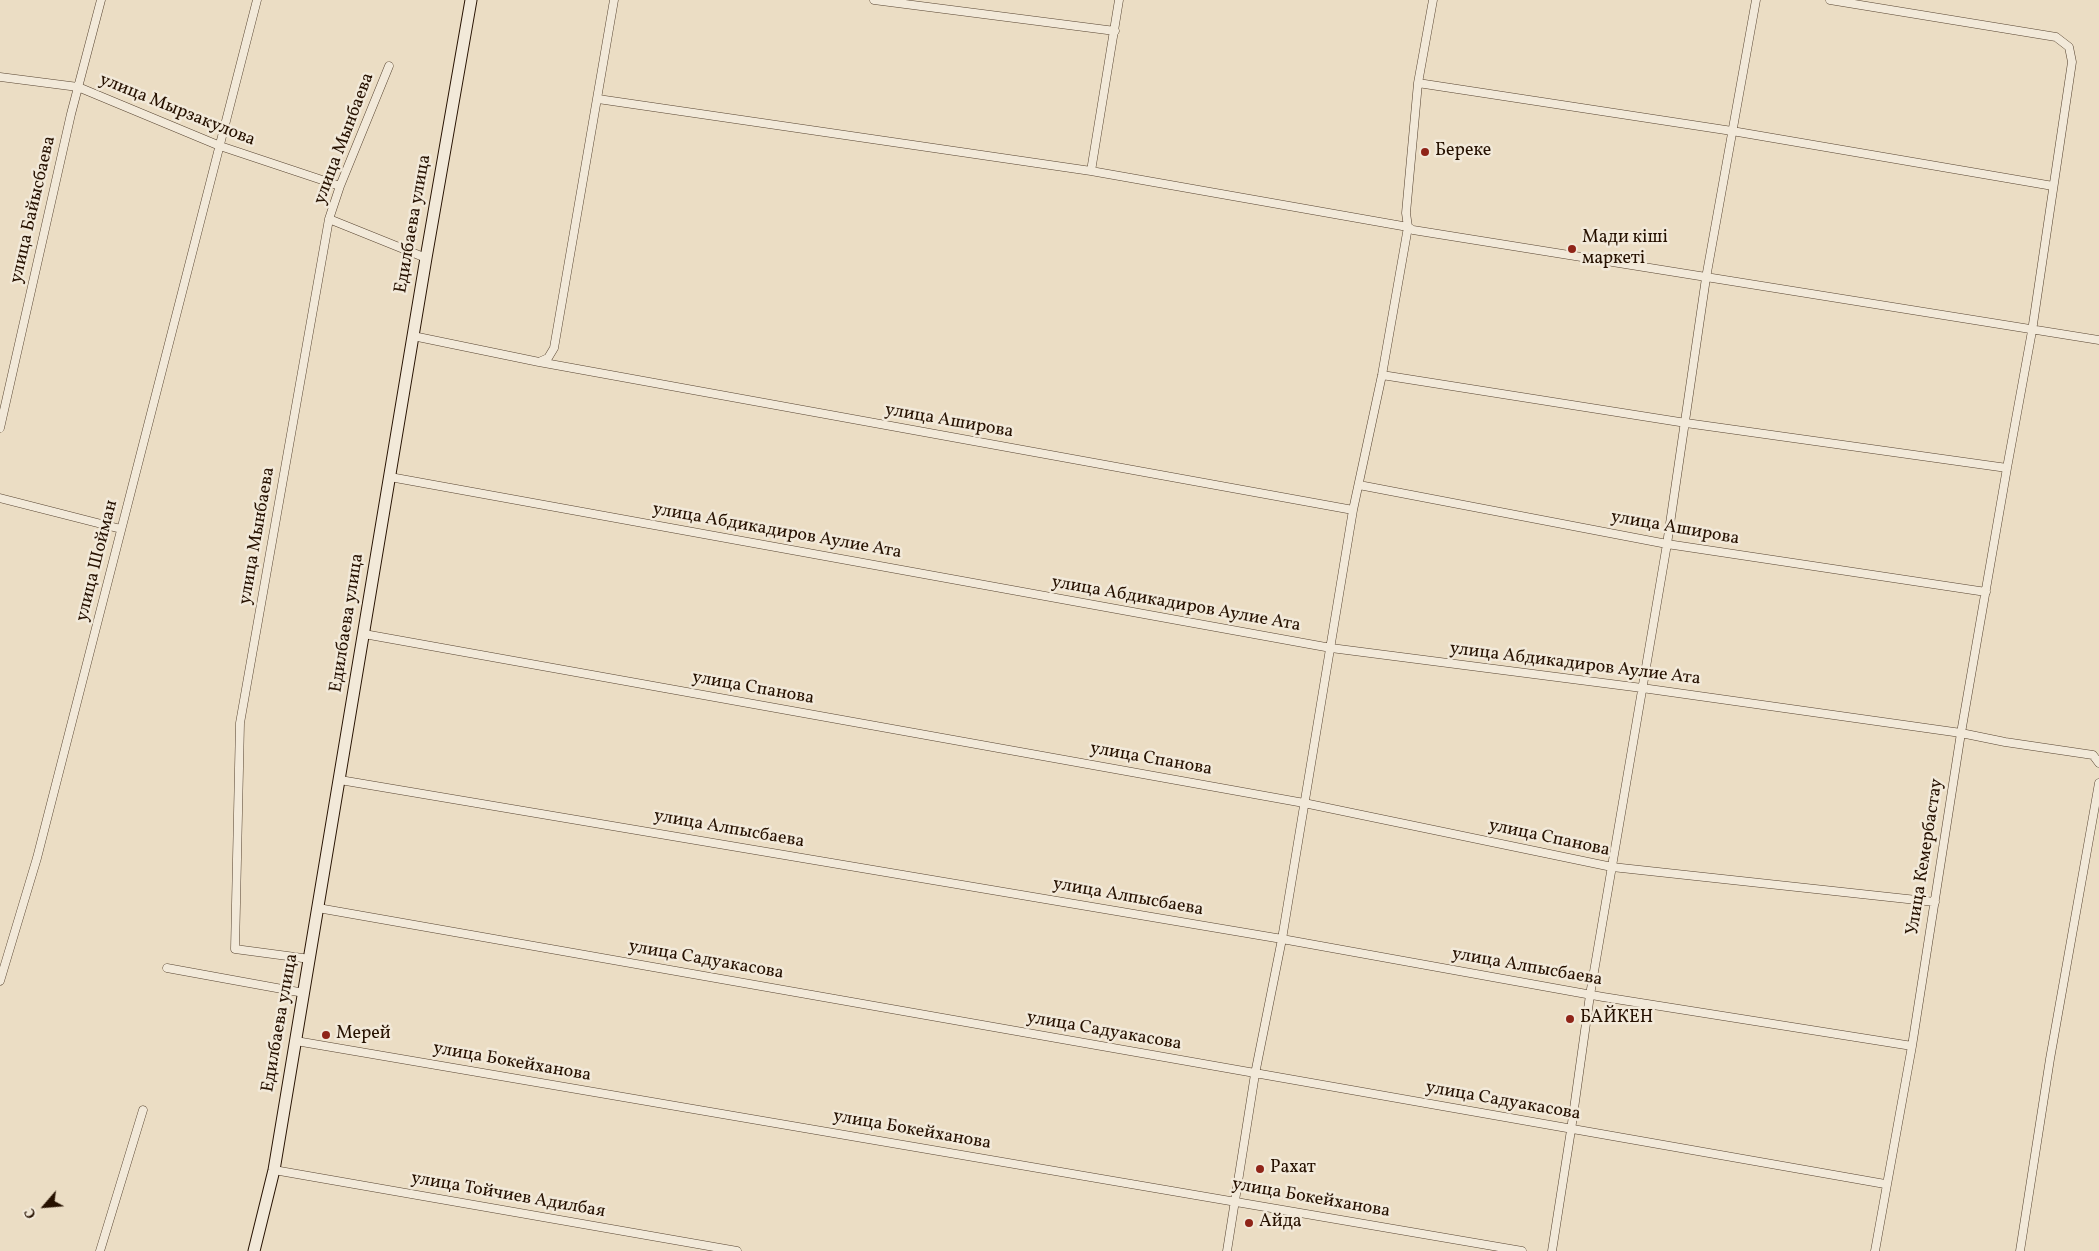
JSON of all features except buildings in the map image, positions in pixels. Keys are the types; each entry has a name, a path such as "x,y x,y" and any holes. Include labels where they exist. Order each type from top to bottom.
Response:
{"street":[{"name":"улица Байысбаева","path":"0,428 78,87 101,0"},
{"name":"улица Шойман","path":"0,981 37,858 257,0"},
{"name":"Едилбаева улица","path":"254,1251 274,1170 426,258 471,0"},
{"path":"539,362 548,358 554,348 614,0"},
{"path":"874,0 1115,31"},
{"path":"1091,171 1119,0"},
{"path":"1227,1251 1255,1074 1282,939 1354,510 1382,375 1408,227 1406,213 1418,83 1433,0"},
{"path":"1552,1251 1572,1130 1590,995 1667,544 1706,278 1756,0"},
{"name":"Улица Кемербастау","path":"1830,0 2056,37 2069,47 2072,62 2032,331 1961,733 1912,1046 1875,1251"},
{"name":"улица Мынбаева","path":"310,959 235,949 240,723 329,219 340,186 389,66"},
{"name":"улица Мырзакулова","path":"0,77 78,87 219,146 340,186"},
{"path":"1418,83 1732,131 2053,186"},
{"path":"598,99 1091,171 1408,227 1427,234 2032,331 2099,340"},
{"path":"329,219 426,258"},
{"name":"улица Аширова","path":"413,336 539,362 1354,510"},
{"path":"1382,375 1686,423 2007,468"},
{"name":"улица Абдикадиров Аулие Ата","path":"390,477 1331,648 1642,688 1961,733 2005,742 2093,755 2099,763"},
{"name":"улица Аширова","path":"1359,485 1667,544 1986,592"},
{"path":"0,498 122,529"},
{"name":"улица Спанова","path":"364,634 1304,803 1612,867 1935,902"},
{"name":"улица Алпысбаева","path":"340,780 1282,939 1590,995 1912,1046"},
{"path":"2020,1251 2050,1059 2099,783"},
{"name":"улица Садуакасова","path":"318,908 1886,1184"},
{"path":"167,968 304,993"},
{"name":"улица Бокейханова","path":"296,1041 1522,1251"},
{"path":"100,1251 143,1110"},
{"name":"улица Тойчиев Адилбая","path":"274,1170 737,1251"}],"place":[{"name":"Береке","path":"1425,152"},
{"name":"Мади кіші маркеті","path":"1572,249"},
{"name":"БАЙКЕН","path":"1570,1019"},
{"name":"Мерей","path":"326,1035"},
{"name":"Рахат","path":"1260,1169"},
{"name":"Айда","path":"1249,1223"}]}
